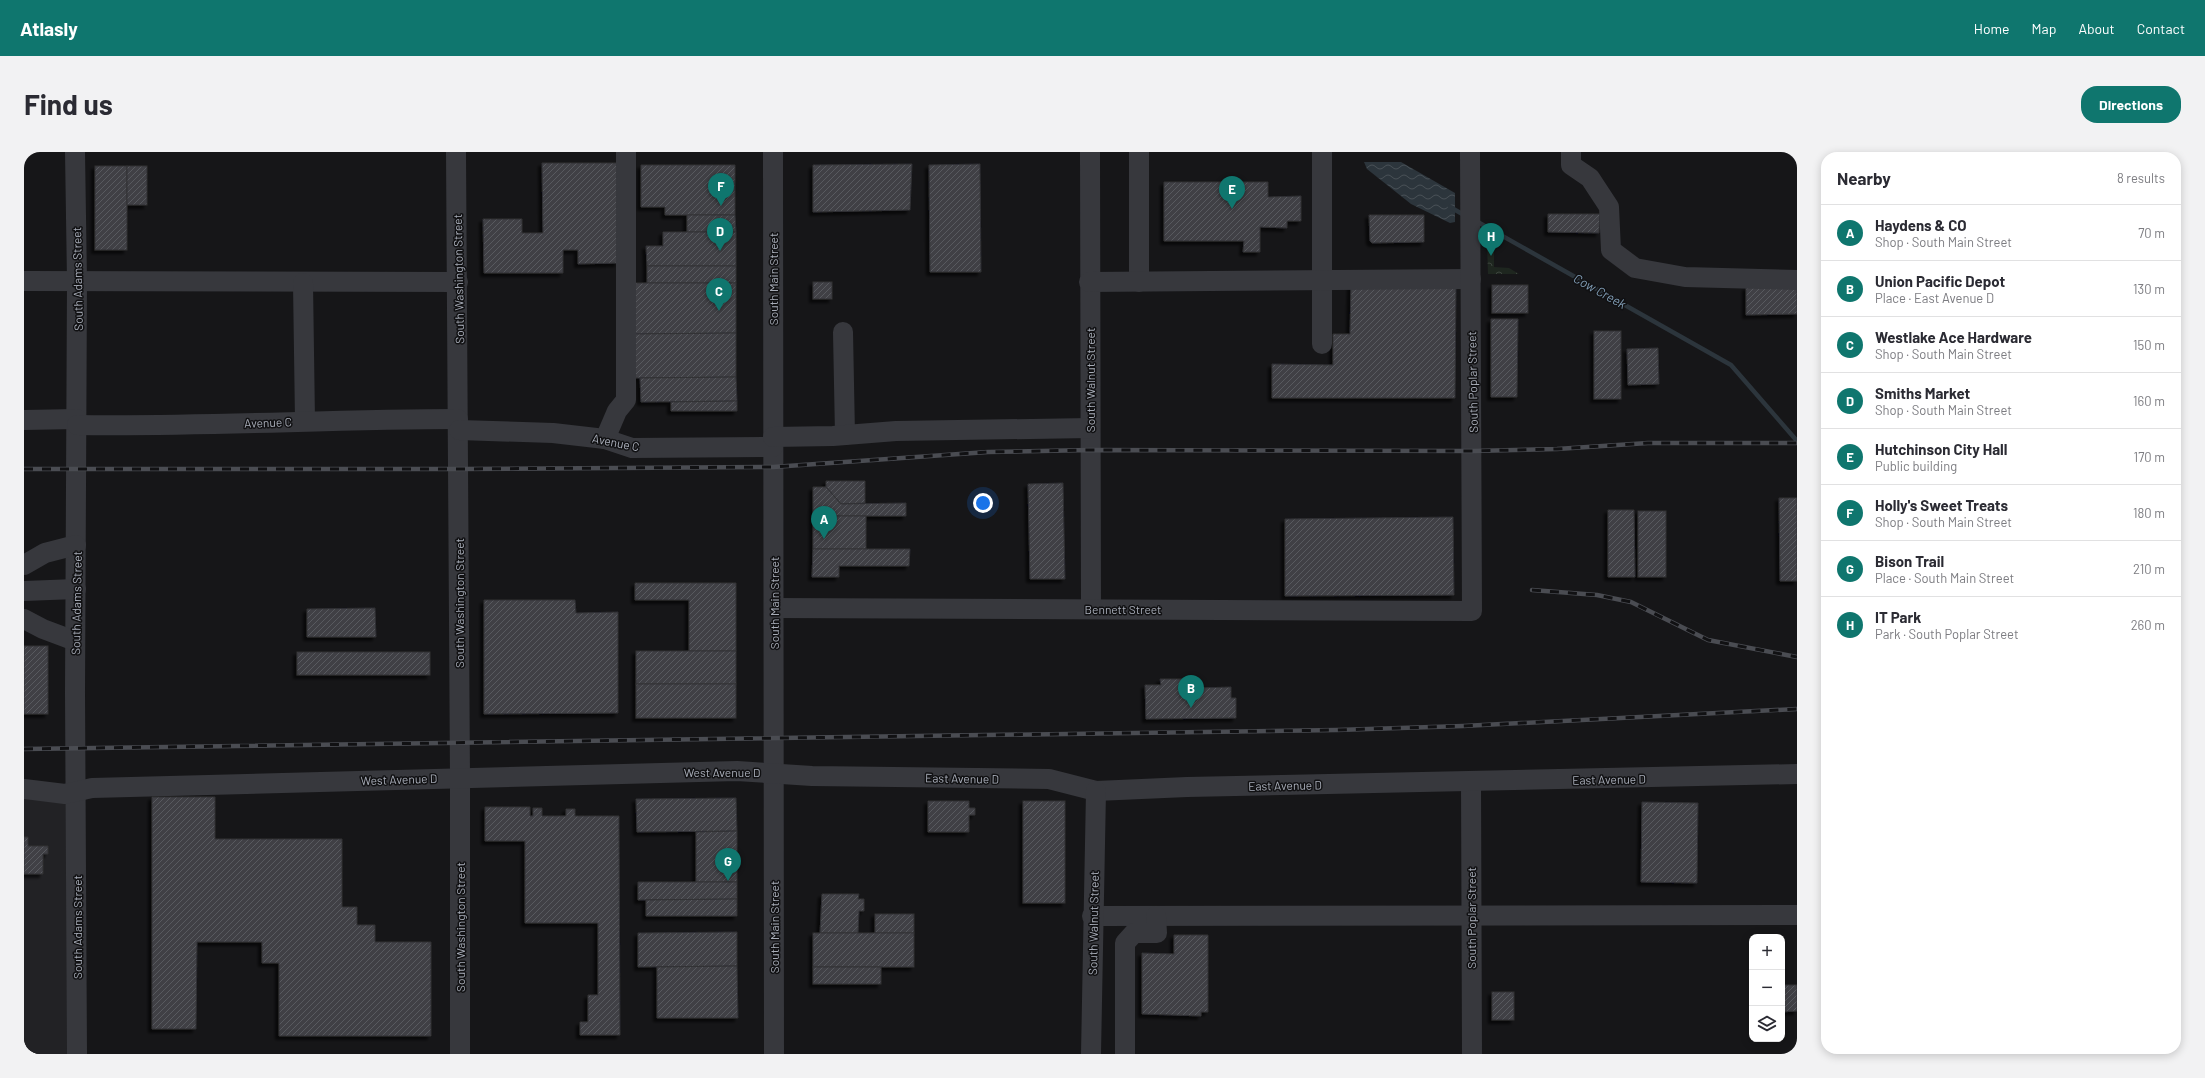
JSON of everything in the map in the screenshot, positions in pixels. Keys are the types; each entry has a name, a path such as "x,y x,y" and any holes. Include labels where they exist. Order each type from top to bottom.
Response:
{"street":[{"name":"South Adams Street","path":"75,152 77,281 75,641 78,1054"},
{"name":"South Washington Street","path":"456,152 458,282 460,1054"},
{"path":"605,439 617,412 626,400 626,152"},
{"name":"South Main Street","path":"773,152 774,1054"},
{"name":"South Walnut Street","path":"1090,152 1089,282 1091,609"},
{"path":"1139,152 1139,282"},
{"path":"1322,152 1322,344"},
{"name":"South Poplar Street","path":"1470,152 1472,611"},
{"path":"1571,152 1571,165 1590,178 1609,207 1611,250 1635,268 1684,277 1797,280"},
{"path":"1089,282 1471,279"},
{"path":"24,282 458,282"},
{"path":"303,283 305,421"},
{"path":"843,332 846,435"},
{"name":"Avenue C","path":"24,420 139,426 305,421 458,425 605,439 632,448 773,442 910,431 1090,428"},
{"path":"24,565 45,553 76,545"},
{"path":"24,591 76,589"},
{"name":"Bennett Street","path":"774,608 955,610 1091,609 1472,611"},
{"path":"24,619 43,629 75,641"},
{"name":"West Avenue D","path":"24,789 65,794 92,788 737,771 774,773"},
{"name":"East Avenue D","path":"774,773 812,776 1049,779 1096,791 1187,787 1797,774"},
{"name":"South Poplar Street","path":"1471,782 1472,1054"},
{"name":"South Walnut Street","path":"1091,1054 1092,916 1096,791"},
{"path":"1092,916 1797,916"},
{"path":"1125,1054 1125,943 1134,933 1157,933 1156,916"}],"shaded area":[{"path":"24,797 67,799 68,1054 24,1054"}],"green space":[{"path":"1487,241 1494,245 1494,267 1509,268 1519,274 1488,274"}],"water":[{"path":"1364,162 1401,162 1455,193 1455,222 1450,223 1411,204 1367,169"}],"building":[{"path":"542,163 617,163 618,263 578,264 578,250 563,250 563,273 484,273 483,219 522,219 522,233 543,233"},
{"path":"912,164 910,210 813,212 813,165"},
{"path":"980,164 981,272 930,272 929,165"},
{"path":"641,165 735,165 735,215 665,215 665,207 641,207"},
{"path":"95,166 127,166 127,250 95,250"},
{"path":"127,166 147,166 147,205 127,205"},
{"path":"1164,182 1268,182 1268,197 1301,196 1301,221 1287,221 1287,228 1260,227 1260,252 1243,252 1244,241 1164,241"},
{"path":"1548,214 1600,214 1599,233 1548,232"},
{"path":"687,215 735,215 736,232 687,232"},
{"path":"1369,215 1424,215 1424,242 1372,243 1370,241"},
{"path":"663,232 736,232 736,266 647,266 646,246 663,246"},
{"path":"647,266 736,266 736,283 647,283"},
{"path":"813,282 832,282 832,299 813,299"},
{"path":"634,283 736,283 736,333 635,334"},
{"path":"1351,285 1456,285 1455,398 1272,398 1272,364 1333,365 1333,334 1350,334"},
{"path":"1492,285 1528,285 1528,313 1492,313"},
{"path":"1746,287 1797,287 1797,314 1746,315"},
{"path":"1491,319 1518,319 1517,397 1491,397"},
{"path":"1594,331 1621,331 1621,399 1594,399"},
{"path":"736,333 736,377 635,378 635,334"},
{"path":"1658,348 1659,384 1628,385 1627,349"},
{"path":"736,377 737,401 641,402 640,378"},
{"path":"737,401 737,411 671,411 671,402"},
{"path":"826,481 865,481 865,503 841,504 826,487"},
{"path":"1063,483 1065,579 1030,579 1028,484"},
{"path":"813,487 826,487 841,504 906,503 906,516 813,516"},
{"path":"1779,498 1797,498 1797,581 1780,581"},
{"path":"1608,510 1634,510 1635,577 1608,577"},
{"path":"1638,511 1666,511 1666,577 1638,577"},
{"path":"813,516 866,516 866,549 813,549"},
{"path":"1453,517 1454,595 1285,596 1285,519"},
{"path":"813,549 910,549 909,566 839,566 839,577 812,577"},
{"path":"635,583 736,583 736,651 689,651 689,600 635,600"},
{"path":"484,600 575,600 576,613 618,612 618,713 484,714"},
{"path":"375,608 376,637 307,637 307,609"},
{"path":"24,646 48,646 48,714 24,714"},
{"path":"636,651 736,651 736,684 636,684"},
{"path":"297,652 430,652 430,675 297,675"},
{"path":"1160,679 1196,679 1197,688 1231,687 1231,698 1236,698 1236,718 1146,719 1145,685 1161,685"},
{"path":"636,684 736,684 736,718 636,718"},
{"path":"152,797 215,797 215,839 342,839 342,907 357,907 357,925 375,925 375,942 431,942 431,1036 279,1036 279,963 262,963 262,942 197,942 196,1029 152,1029"},
{"path":"736,798 737,831 637,832 636,799"},
{"path":"928,801 969,801 969,808 975,808 975,815 969,815 969,832 928,832"},
{"path":"1023,801 1065,801 1065,903 1023,903"},
{"path":"1642,802 1698,803 1697,883 1641,882"},
{"path":"485,807 530,807 530,816 533,816 533,808 542,808 542,816 566,816 566,809 575,809 575,816 619,816 620,1035 580,1035 580,1022 588,1022 588,995 598,995 598,923 525,923 525,841 485,841"},
{"path":"737,831 737,882 696,882 696,832"},
{"path":"24,837 28,837 28,846 48,846 48,854 43,854 43,874 24,874"},
{"path":"638,882 737,882 737,899 638,900"},
{"path":"822,894 859,894 858,899 864,899 864,911 859,911 858,933 820,933"},
{"path":"737,899 737,916 646,916 646,900"},
{"path":"875,914 914,914 914,933 875,933"},
{"path":"737,932 737,966 638,967 638,933"},
{"path":"813,933 914,933 914,967 813,967"},
{"path":"1174,935 1208,935 1208,1012 1201,1012 1201,1016 1142,1014 1142,953 1174,954"},
{"path":"737,966 738,1018 657,1018 657,967"},
{"path":"813,967 881,967 881,984 813,984"},
{"path":"1785,985 1797,985 1797,1011 1785,1012"},
{"path":"1492,992 1514,992 1514,1020 1492,1020"}],"waterway":[{"name":"Cow Creek","path":"1450,207 1464,215"},
{"name":"Cow Creek","path":"1476,221 1731,365 1797,441"}],"railway":[{"path":"24,469 773,467 988,452 1090,450 1473,451 1557,449 1648,443 1797,443"},
{"path":"1532,590 1597,595 1631,602 1708,640 1797,657"},
{"path":"24,749 1337,730 1463,726 1797,709"}],"place":[{"name":"Holly's Sweet Treats","path":"721,206"},
{"name":"Hutchinson City Hall","path":"1232,209"},
{"name":"Smiths Market","path":"720,251"},
{"name":"IT Park","path":"1491,256"},
{"name":"Westlake Ace Hardware","path":"719,311"},
{"name":"Haydens & CO","path":"824,539"},
{"name":"Union Pacific Depot","path":"1191,708"},
{"name":"Bison Trail","path":"728,881"}]}
